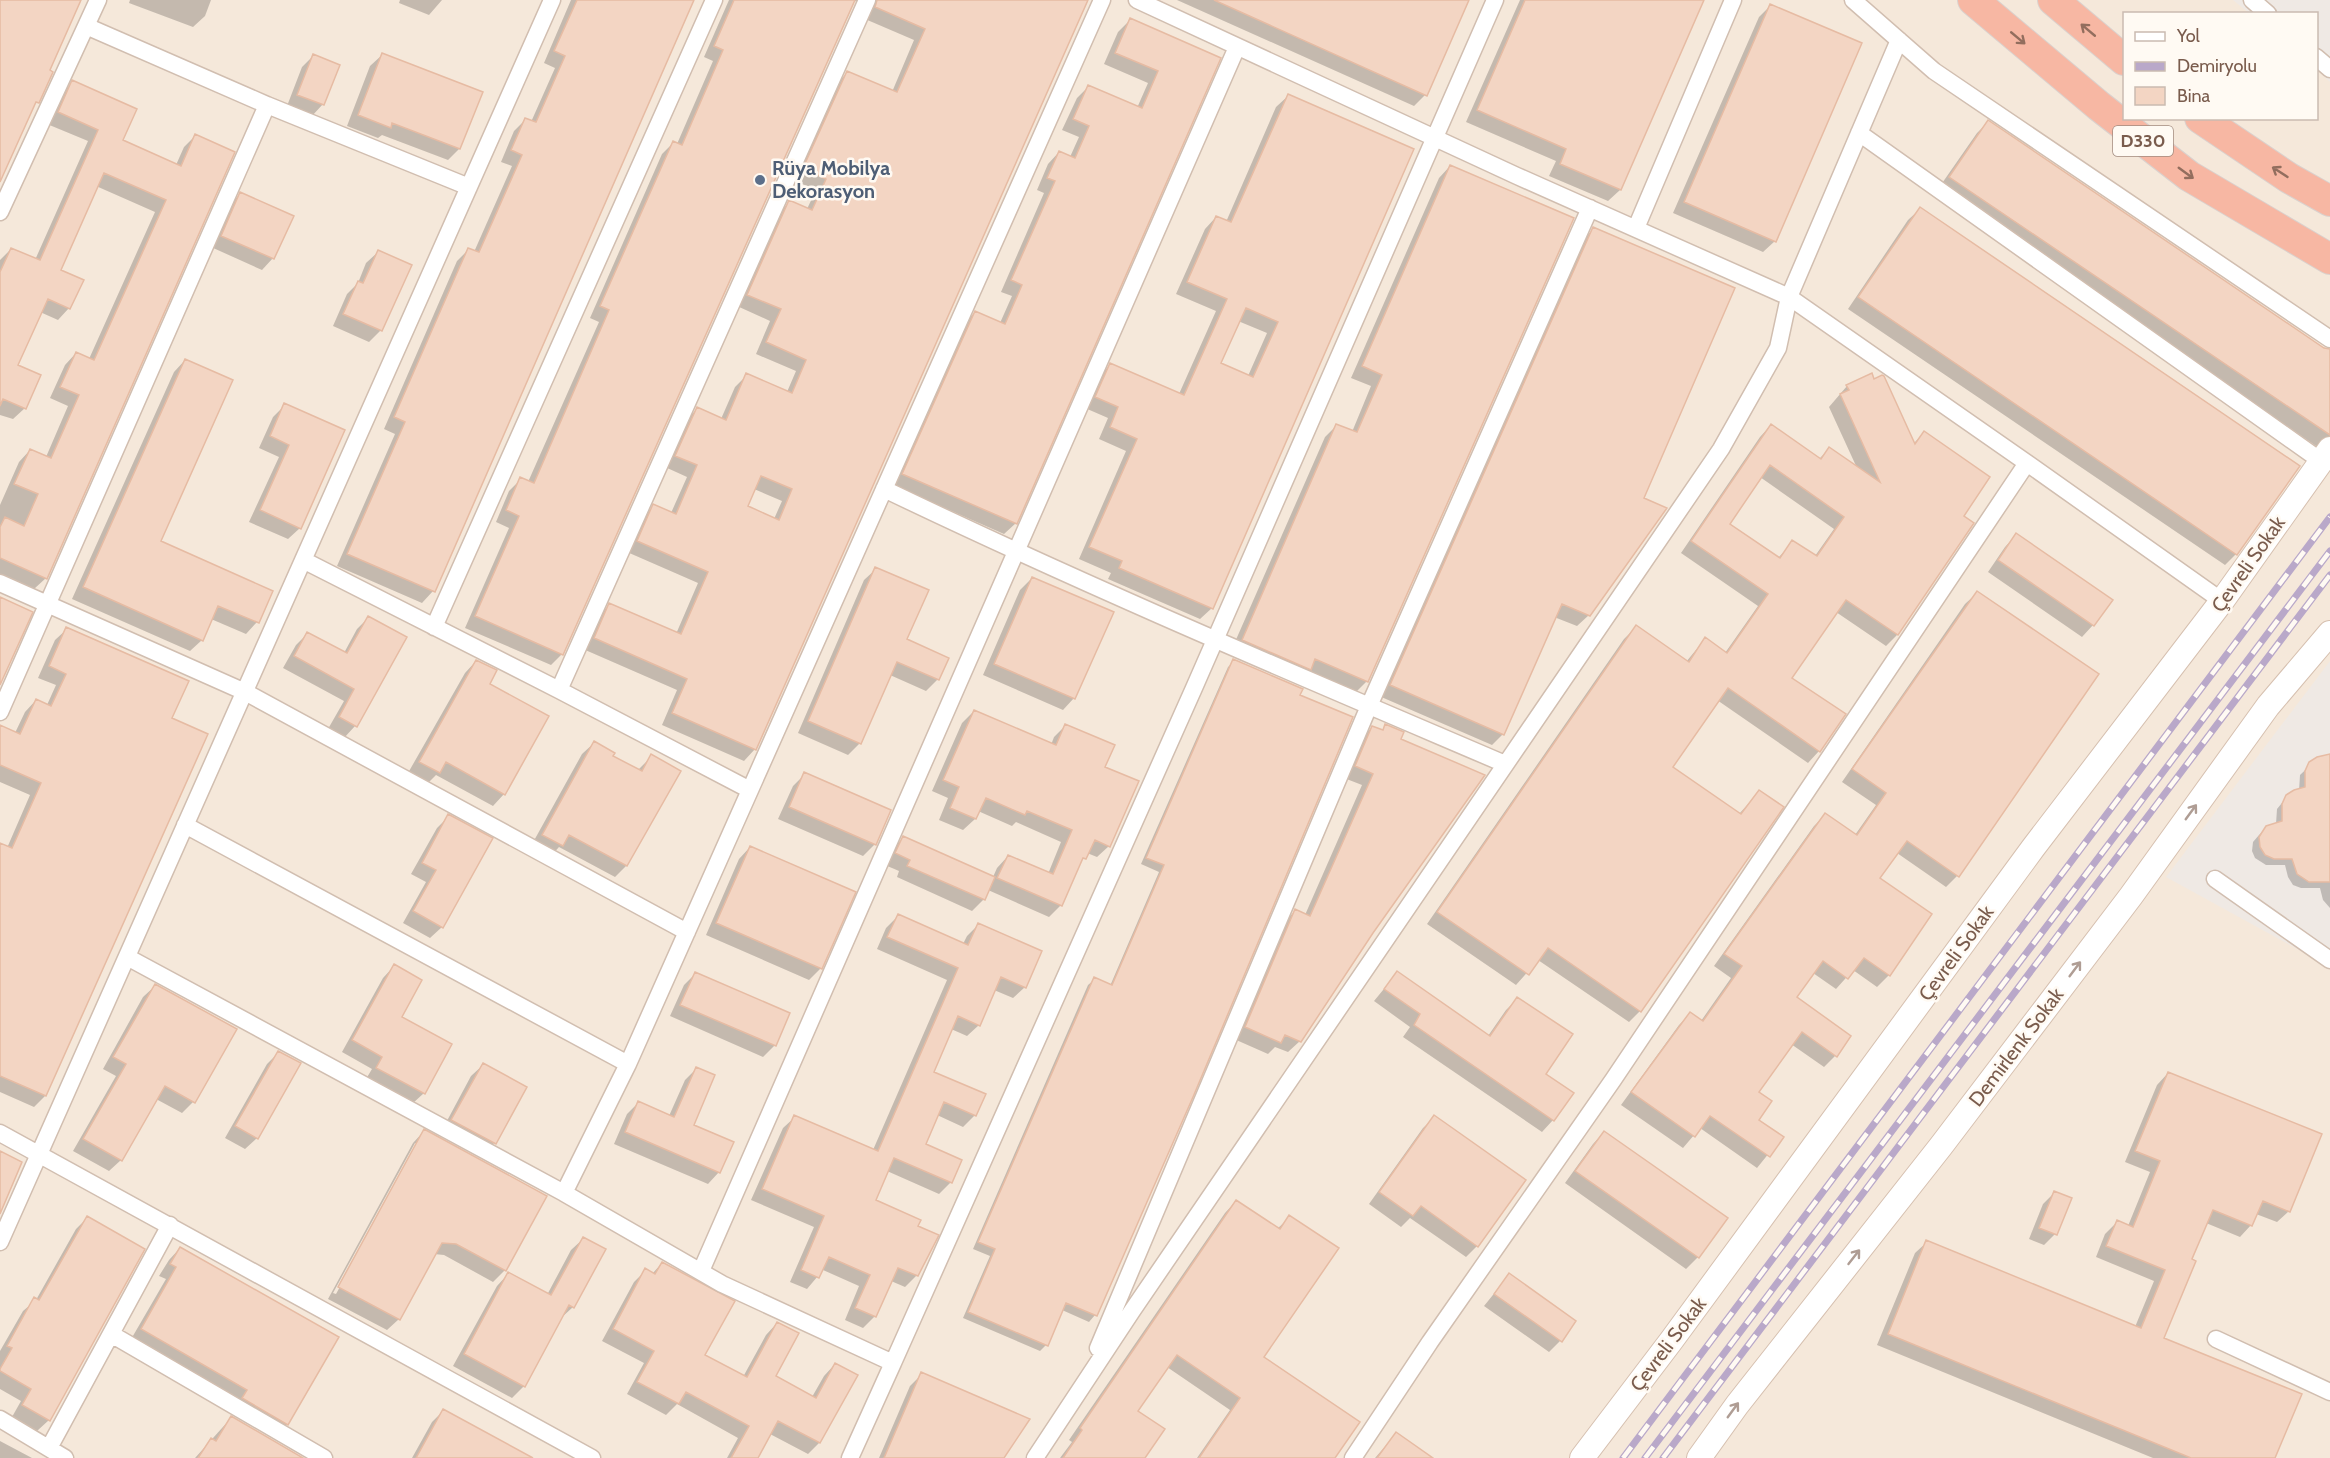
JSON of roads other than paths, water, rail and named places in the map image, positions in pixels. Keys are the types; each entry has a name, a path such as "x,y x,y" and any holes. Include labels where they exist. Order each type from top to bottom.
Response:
{"highway":[{"name":"D330","path":"1973,0 2099,106 2189,176 2330,259"},
{"path":"2053,0 2123,59"},
{"name":"D330","path":"2203,120 2289,178 2330,201"}],"street":[{"path":"0,212 98,0"},
{"path":"0,1242 552,0"},
{"path":"434,627 714,0"},
{"path":"560,690 867,0"},
{"path":"564,1193 628,1064 1102,0"},
{"path":"1137,0 1435,138 1789,297 2222,601"},
{"path":"850,1458 1215,640 1495,0"},
{"path":"1636,228 1733,0"},
{"path":"1853,0 1934,71 2330,339"},
{"path":"2252,0 2266,12"},
{"path":"86,26 267,105 469,187"},
{"path":"1035,1458 1132,1311 1721,449 1778,348 1789,297 1899,40"},
{"path":"701,1271 1237,47"},
{"path":"2318,59 2330,69"},
{"path":"0,712 267,105"},
{"path":"1859,133 2325,455"},
{"path":"1082,1387 1369,706 1590,208"},
{"name":"Çevreli Sokak","path":"1582,1458 1671,1341 2033,848 2222,601 2325,455"},
{"path":"1353,1458 1430,1342 1613,1080 2028,463"},
{"path":"884,489 1016,552 1505,764"},
{"path":"303,560 560,690 750,790"},
{"path":"0,583 245,692 687,932"},
{"name":"Demirlenk Sokak","path":"1699,1458 1737,1405 1941,1146 2124,905 2268,706 2330,633"},
{"path":"186,825 628,1064"},
{"path":"2215,879 2330,960"},
{"path":"127,957 564,1193 722,1284 893,1363"},
{"path":"0,1133 592,1458"},
{"path":"49,1448 170,1225"},
{"path":"111,1334 324,1458"},
{"path":"2216,1339 2330,1392"},
{"path":"0,1419 65,1458"}],"railway":[{"path":"1623,1458 2330,517"},
{"path":"1645,1458 2330,551"},
{"path":"1663,1458 2330,575"}],"place":[{"name":"Rüya Mobilya Dekorasyon","path":"760,180"}]}
